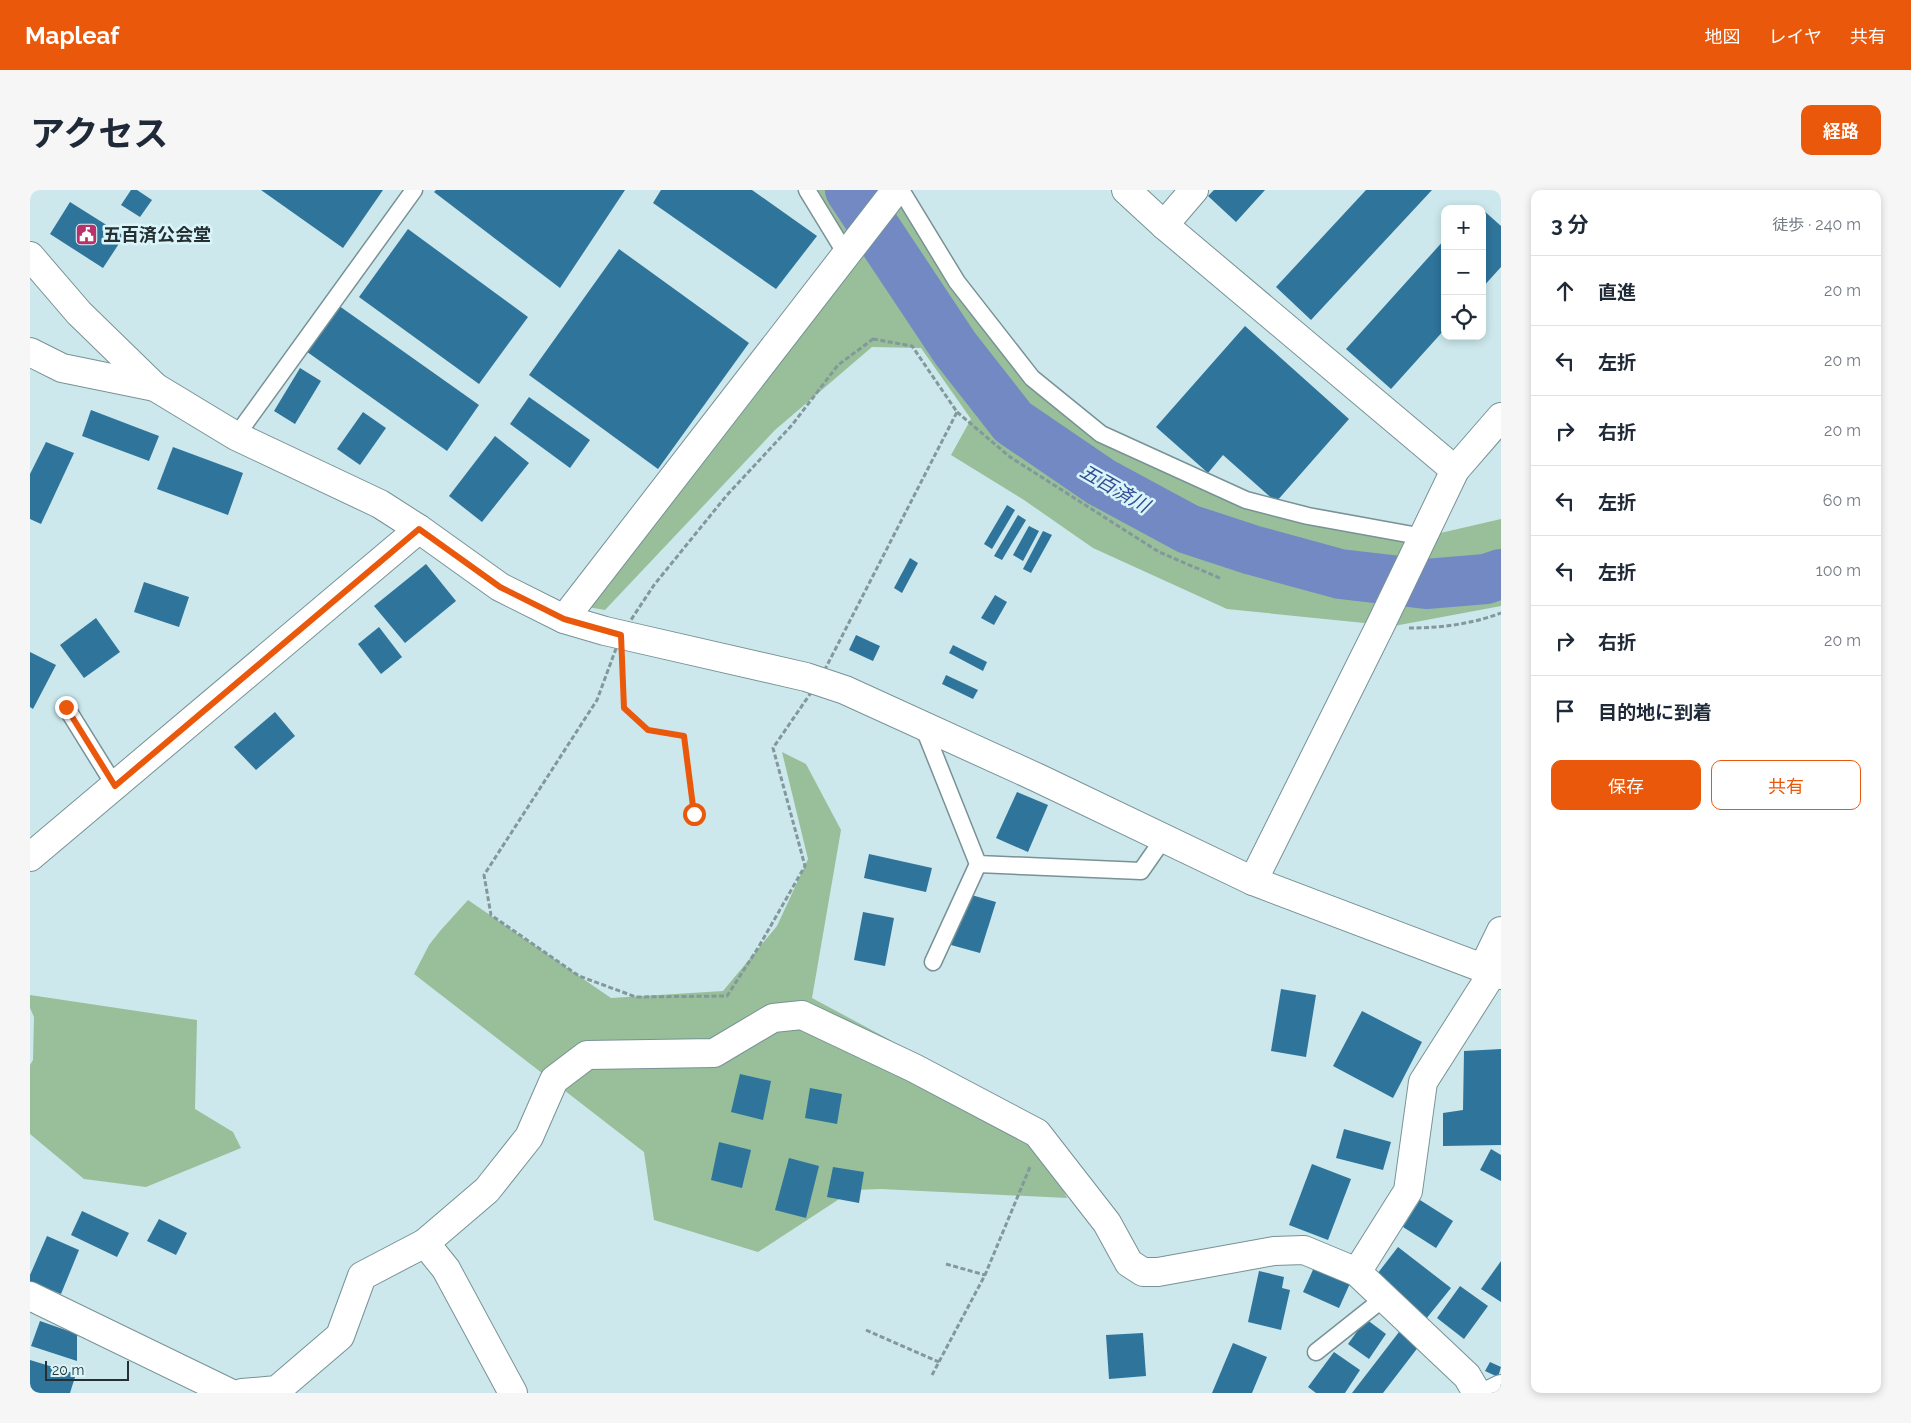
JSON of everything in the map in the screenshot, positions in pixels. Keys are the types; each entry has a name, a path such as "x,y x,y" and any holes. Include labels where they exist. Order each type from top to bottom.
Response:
{"street":[{"path":"564,619 897,190"},
{"path":"1126,190 1164,225 1455,470"},
{"path":"1164,225 1194,190"},
{"path":"30,256 79,314 155,387 236,436 380,504 419,529 500,587 564,619 621,639 819,681 845,690 1253,881 1492,972"},
{"path":"30,352 62,368 155,387"},
{"path":"1253,881 1424,537 1455,470 1501,417"},
{"path":"30,857 419,529"},
{"path":"1357,1272 1408,1191 1423,1082 1492,972 1501,932"},
{"path":"242,1393 277,1390 340,1336 362,1276 425,1243 487,1190 529,1137 554,1080 586,1055 714,1053 773,1018 802,1015 914,1068 1037,1133 1107,1223 1129,1263 1143,1272 1158,1272 1274,1251 1304,1250 1357,1272 1467,1376 1477,1393"},
{"path":"425,1243 446,1269 512,1393"},
{"path":"30,1296 230,1393"},
{"path":"1493,1393 1501,1389"}],"lane":[{"path":"236,436 414,190"},
{"path":"808,190 840,262"},
{"path":"897,190 956,282 1032,378 1101,434 1246,500 1308,516 1424,537"},
{"path":"66,707 115,786"},
{"path":"923,726 978,864 933,962"},
{"path":"978,864 1141,871 1164,838"},
{"path":"1316,1352 1384,1298"}],"path":[{"path":"957,412 819,681 773,748 805,866 758,948 727,996 636,997 578,976 491,915 484,875 597,700 621,639 654,584 726,495 792,425 838,365 873,339 912,346 957,412 1010,457 1159,552 1222,579"},
{"path":"1381,624 1407,628 1435,628 1486,618 1501,613"},
{"path":"622,662 624,708 648,730 684,736 694,814"},
{"path":"932,1375 985,1275 1042,1139"},
{"path":"946,1264 985,1275"},
{"path":"866,1330 939,1362"}],"green space":[{"path":"818,190 911,190 1001,349 1061,405 1210,489 1423,537 1501,519 1501,606 1394,626 1227,609 1093,548 1024,500 951,455 971,419 921,348 872,347 775,430 605,610 582,606 858,258"},
{"path":"782,752 806,764 841,830 812,998 1026,1113 1067,1198 881,1189 853,1190 758,1252 654,1220 644,1152 414,974 429,945 468,900 611,998 723,991 777,926 808,859"},
{"path":"30,995 197,1020 195,1109 233,1132 241,1148 146,1187 84,1179 30,1134 30,1065 33,1060 34,1017 30,1008"}],"building":[{"path":"131,190 137,190 152,200 140,217 121,205"},
{"path":"261,190 383,190 343,248"},
{"path":"436,190 625,190 560,288 434,192"},
{"path":"661,190 752,190 817,236 776,289 653,203"},
{"path":"1214,190 1265,190 1236,222 1208,196"},
{"path":"1366,190 1432,190 1311,320 1276,287"},
{"name":"五百済公会堂","path":"70,202 124,236 103,268 50,234"},
{"path":"1486,213 1501,226 1501,267 1486,284"},
{"path":"408,229 528,317 479,384 359,297"},
{"path":"1441,243 1441,333 1391,389 1346,349"},
{"path":"619,249 749,343 658,469 529,375"},
{"path":"335,303 479,405 447,451 303,349"},
{"path":"1245,326 1349,419 1276,502 1223,455 1208,473 1156,427"},
{"path":"300,368 321,381 295,424 274,411"},
{"path":"529,397 590,440 570,468 510,424"},
{"path":"91,410 159,436 149,461 82,436"},
{"path":"363,412 386,428 360,465 337,449"},
{"path":"495,436 529,463 482,522 449,496"},
{"path":"46,442 74,453 41,524 30,519 30,474"},
{"path":"173,447 243,473 228,515 157,489"},
{"path":"1007,505 1015,510 992,549 984,544"},
{"path":"1018,515 1026,520 1002,560 994,556"},
{"path":"1029,526 1039,531 1023,561 1013,555"},
{"path":"1043,531 1052,535 1031,573 1023,569"},
{"path":"910,558 918,563 902,593 894,588"},
{"path":"426,564 456,601 405,643 374,606"},
{"path":"144,582 189,597 179,627 134,612"},
{"path":"995,595 1007,602 994,625 981,618"},
{"path":"96,618 120,652 84,678 60,645"},
{"path":"379,627 402,657 381,674 358,644"},
{"path":"856,635 880,646 873,661 849,650"},
{"path":"953,645 987,662 983,671 949,653"},
{"path":"30,652 56,665 33,709 30,707"},
{"path":"946,675 978,690 973,699 942,684"},
{"path":"275,712 295,736 256,770 234,747"},
{"path":"1017,792 1048,805 1028,852 996,838"},
{"path":"869,854 932,868 926,892 864,878"},
{"path":"968,894 996,902 980,953 951,945"},
{"path":"863,912 894,918 885,966 854,960"},
{"path":"1281,989 1316,995 1306,1057 1271,1051"},
{"path":"1362,1011 1422,1042 1393,1098 1333,1066"},
{"path":"1501,1049 1501,1145 1443,1146 1443,1113 1463,1110 1464,1051"},
{"path":"740,1074 771,1081 763,1120 731,1112"},
{"path":"810,1088 842,1094 837,1124 805,1118"},
{"path":"1344,1129 1391,1142 1383,1170 1336,1158"},
{"path":"719,1142 751,1150 742,1188 711,1180"},
{"path":"1491,1149 1501,1155 1501,1181 1480,1170"},
{"path":"789,1158 819,1166 806,1218 775,1210"},
{"path":"1312,1164 1351,1179 1328,1240 1289,1225"},
{"path":"833,1167 864,1172 859,1203 827,1197"},
{"path":"1420,1200 1453,1221 1436,1248 1403,1227"},
{"path":"82,1211 129,1233 117,1257 71,1235"},
{"path":"159,1219 187,1233 176,1255 147,1241"},
{"path":"47,1236 79,1250 61,1294 30,1281 30,1275"},
{"path":"1398,1247 1451,1288 1426,1319 1374,1278"},
{"path":"1501,1261 1501,1302 1481,1289"},
{"path":"1316,1263 1352,1279 1339,1308 1303,1292"},
{"path":"1259,1271 1284,1277 1282,1288 1290,1290 1281,1330 1248,1322"},
{"path":"1460,1286 1488,1306 1464,1339 1437,1318"},
{"path":"1366,1319 1386,1334 1369,1359 1348,1344"},
{"path":"40,1321 77,1334 77,1361 31,1346"},
{"path":"1399,1332 1419,1346 1383,1393 1352,1393"},
{"path":"1143,1333 1146,1376 1109,1379 1106,1335"},
{"path":"1233,1343 1267,1357 1252,1393 1212,1393"},
{"path":"1334,1352 1360,1370 1345,1393 1316,1393 1308,1387"},
{"path":"30,1360 76,1374 70,1393 30,1393"},
{"path":"1490,1362 1501,1367 1498,1377 1485,1371"}],"waterway":[{"name":"五百済川","path":"850,190 955,348 1013,422 1101,482 1188,529 1252,550 1340,574 1426,584 1486,579 1501,574"}],"place":[{"name":"五百済公会堂","path":"87,235"}],"route":[{"path":"66,707 115,786 419,529 500,587 564,619 621,635 624,708 648,730 684,736 694,814"}]}
